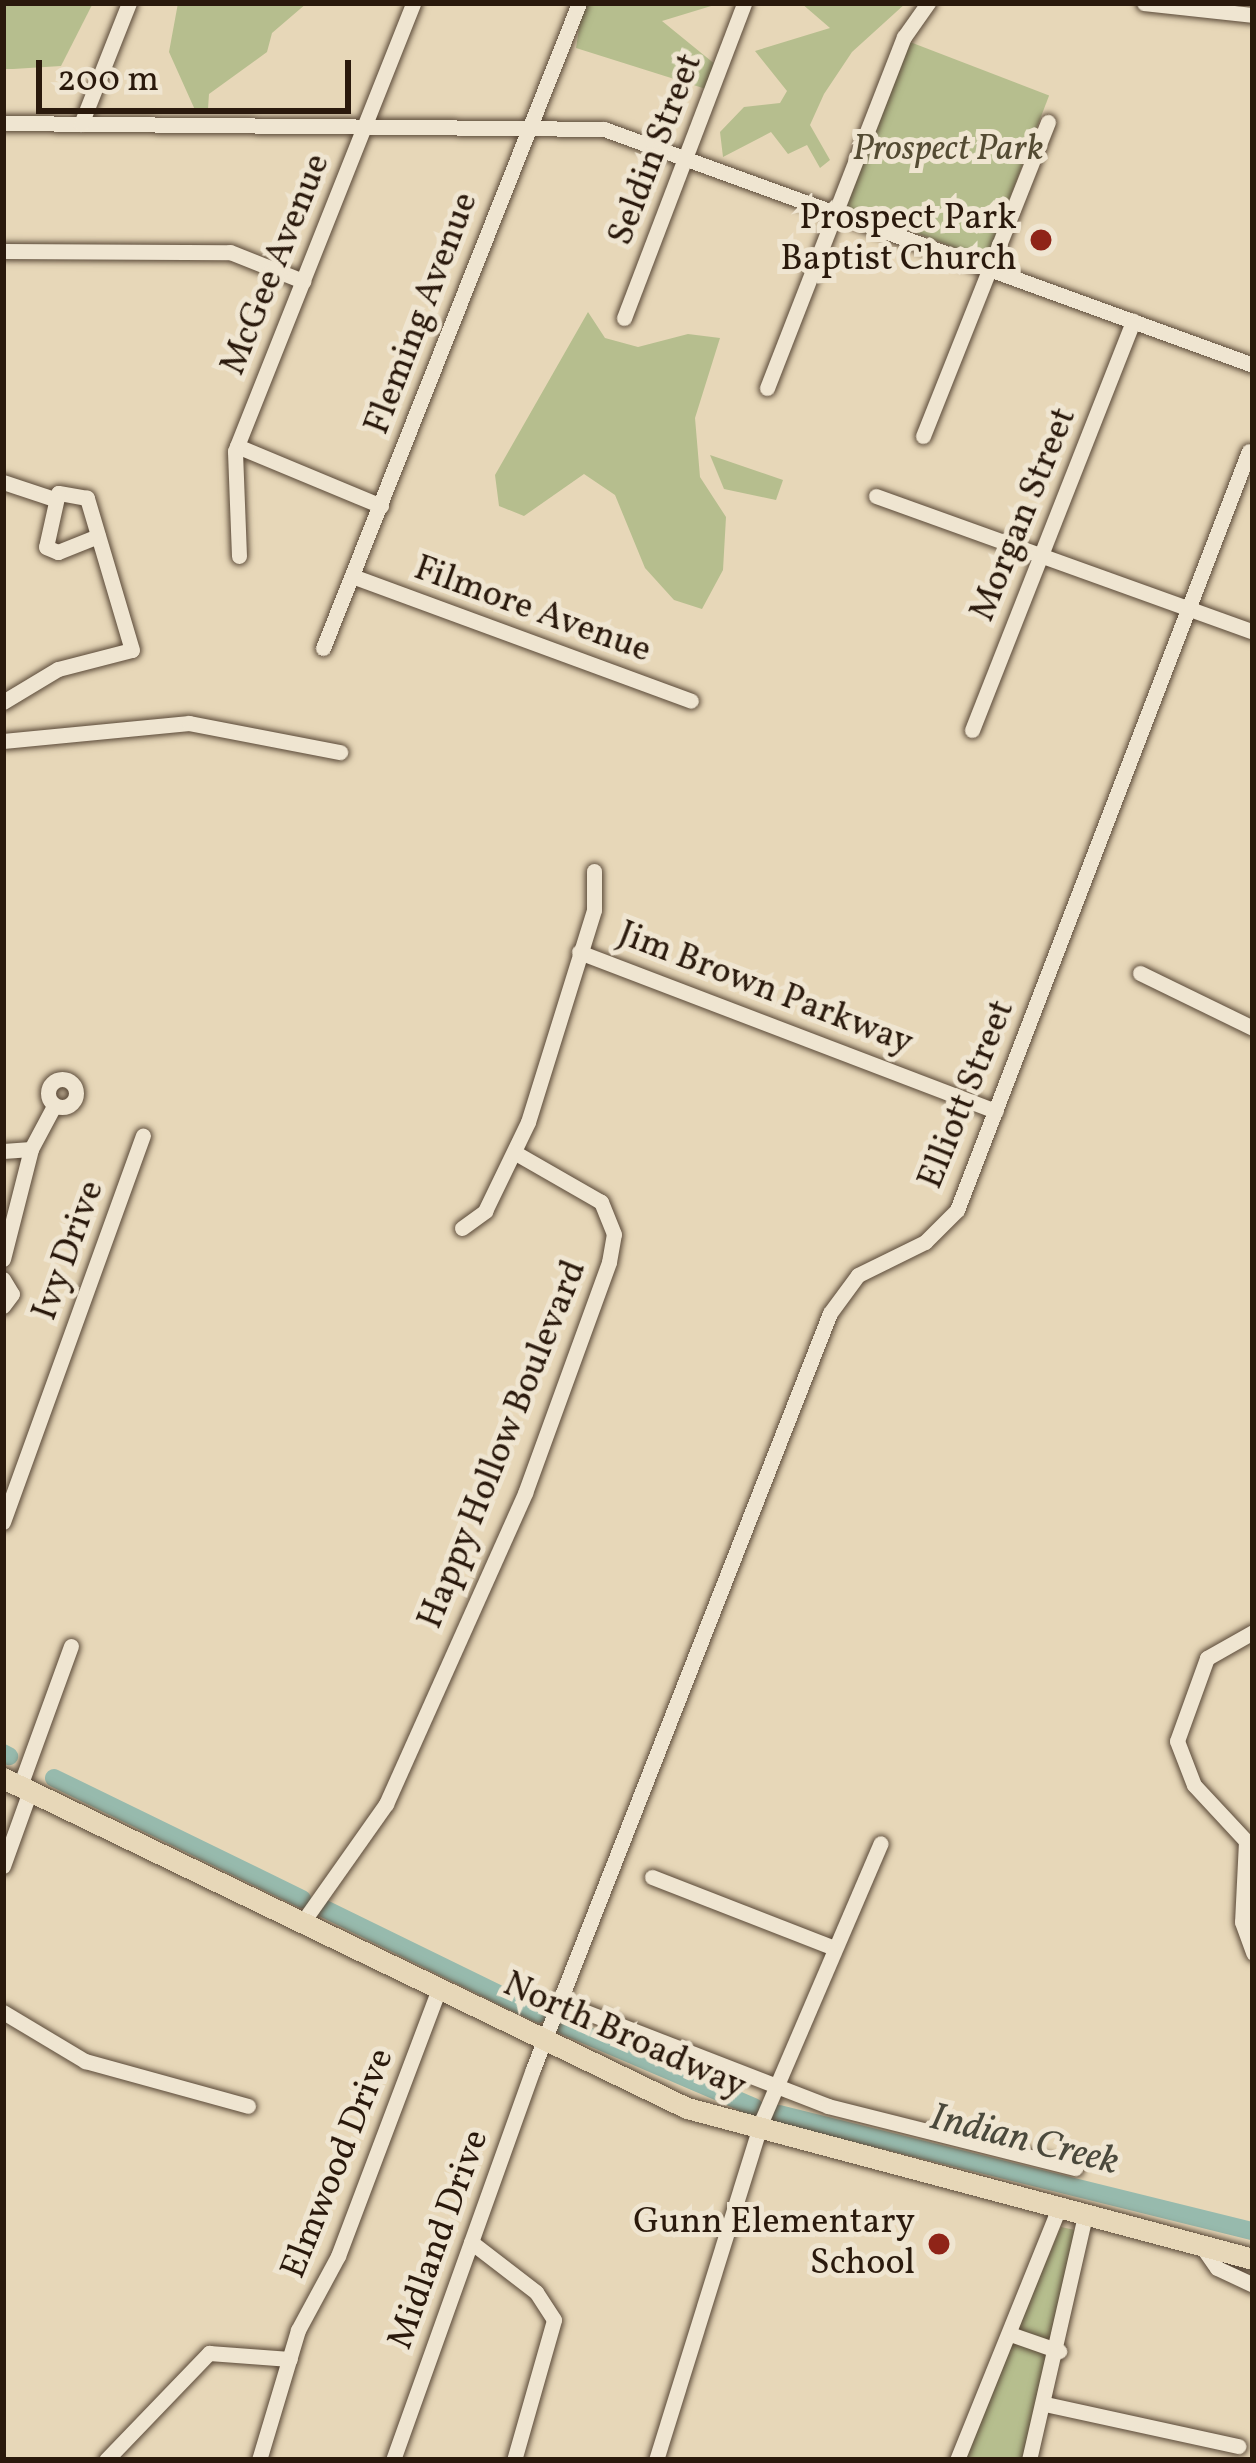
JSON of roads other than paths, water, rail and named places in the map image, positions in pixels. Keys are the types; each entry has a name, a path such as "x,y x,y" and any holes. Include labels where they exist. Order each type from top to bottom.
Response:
{"main road":[{"name":"North Broadway","path":"18,1785 545,2041 758,2132 1253,2259"}],"street":[{"path":"81,124 129,3"},
{"name":"McGee Avenue","path":"239,556 237,446 413,3"},
{"name":"Fleming Avenue","path":"323,648 579,3"},
{"name":"Seldin Street","path":"624,318 744,3"},
{"path":"767,388 904,37 928,3"},
{"path":"1144,3 1253,15"},
{"path":"923,436 1048,122"},
{"path":"3,123 604,129 1253,365"},
{"path":"3,251 230,252 303,281"},
{"name":"Morgan Street","path":"972,730 1133,321"},
{"path":"237,446 381,506"},
{"name":"Elliott Street","path":"545,2041 830,1313 858,1275 947,1223 996,1111 1249,452"},
{"path":"3,482 54,499 82,492 132,650 58,669 3,702"},
{"path":"877,496 1253,632"},
{"path":"54,499 46,547 58,552 98,536"},
{"name":"Filmore Avenue","path":"352,576 691,701"},
{"path":"3,741 189,723 340,752"},
{"path":"462,1228 485,1211 514,1152 596,898 594,871"},
{"name":"Jim Brown Parkway","path":"579,952 996,1111"},
{"path":"1140,973 1253,1028"},
{"path":"3,1259 31,1149 54,1106"},
{"name":"Ivy Drive","path":"3,1522 143,1136"},
{"path":"3,1151 31,1149"},
{"name":"Happy Hollow Boulevard","path":"302,1923 386,1804 520,1504 610,1262 614,1234 601,1202 514,1152"},
{"path":"3,1279 12,1294 3,1306"},
{"path":"1253,1632 1207,1658 1178,1741 1194,1786 1246,1841 1241,1922 1253,1953"},
{"path":"3,1865 18,1785 71,1646"},
{"path":"656,2460 774,2088 881,1843"},
{"path":"652,1877 832,1947"},
{"name":"Elmwood Drive","path":"259,2460 290,2359 439,1989"},
{"path":"560,2002 774,2088 1075,2168"},
{"path":"3,2012 65,2053 248,2106"},
{"name":"Midland Drive","path":"393,2460 545,2041"},
{"path":"957,2460 1014,2330 1057,2212"},
{"path":"1029,2460 1060,2351 1084,2219"},
{"path":"471,2242 536,2292 554,2320 514,2460"},
{"path":"1202,2248 1217,2268 1253,2284"},
{"path":"1014,2330 1060,2351"},
{"path":"106,2460 209,2354 290,2359"},
{"path":"1045,2404 1238,2446"}],"waterway":[{"name":"Indian Creek","path":"3,1753 9,1756"},
{"name":"Indian Creek","path":"54,1778 302,1899"},
{"name":"Indian Creek","path":"325,1909 539,2014"},
{"name":"Indian Creek","path":"565,2026 754,2107"},
{"name":"Indian Creek","path":"779,2114 1253,2231"}],"place":[{"name":"Prospect Park Baptist Church","path":"1041,240"},
{"name":"Gunn Elementary School","path":"939,2244"}],"park label":[{"name":"Prospect Park","path":"948,151"}]}
